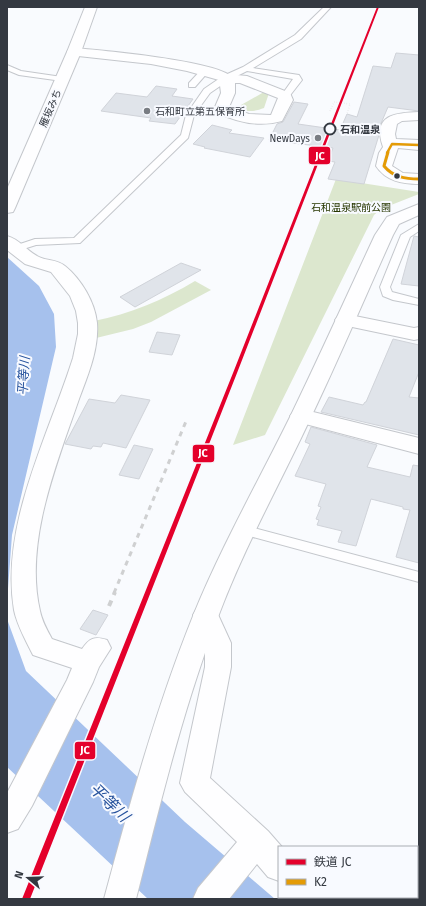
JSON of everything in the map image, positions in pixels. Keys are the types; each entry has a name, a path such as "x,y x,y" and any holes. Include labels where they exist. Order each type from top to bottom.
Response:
{"main road":[{"name":"雁坂みち","path":"7,208 74,52 91,7"},
{"path":"74,52 101,53 162,62 205,71 226,78 242,79 285,96 286,100 277,118 270,120 255,120 223,110 222,107 228,96 229,90 226,78"},
{"path":"419,116 399,117 390,122 387,134 390,146 384,162 384,166 387,170 396,176 419,179"},
{"path":"415,145 399,140 394,136 395,133 404,128 419,128"},
{"path":"390,146 397,143 415,145"},
{"path":"120,899 155,765 178,690 206,615 243,530 301,416 389,226 393,221 415,220"},
{"path":"12,245 31,260 57,268 81,299 88,321 85,352 36,497 27,545 24,576 25,596 28,612 33,628 42,647 89,664 14,807"},
{"path":"345,320 414,334 419,333"},
{"path":"301,416 419,446"},
{"path":"206,615 218,643 218,667 195,782 250,849 278,865"},
{"path":"209,899 250,849"}],"lane":[{"path":"12,245 35,242 77,241 185,136 190,115 207,91 226,78 246,69 298,37 328,7"},
{"path":"7,67 19,73 62,79"},
{"path":"246,69 296,77 298,80 285,96"},
{"path":"192,85 205,71"},
{"path":"415,220 406,235 385,287 388,294 397,298 419,302"},
{"path":"243,530 419,577"}],"path":[{"path":"330,111 334,102 350,104 346,114"}],"green space":[{"path":"264,92 269,93 264,108 246,111 240,108 241,105"},
{"name":"石和温泉駅前公園","path":"336,179 419,192 419,194 381,209 374,215 265,435 233,445"},
{"path":"195,281 211,290 151,322 133,329 92,339 94,321 146,306"}],"water":[{"name":"平等川","path":"7,257 39,286 54,314 56,347 12,535 7,602"},
{"name":"平等川","path":"7,619 26,671 185,822 275,899 148,899 7,767"}],"building":[{"path":"396,53 419,55 419,111 388,107 379,128 379,135 364,184 328,179 335,162 328,161 333,148 269,140 277,124 283,122 294,102 308,104 298,124 340,130 347,114 357,117 373,66 391,68"},
{"path":"156,86 177,89 172,96 193,99 175,124 149,121 151,118 101,111 116,93 147,97"},
{"path":"212,125 232,130 229,133 264,138 250,157 204,148 205,147 193,144"},
{"path":"414,236 419,237 419,286 401,284"},
{"path":"181,263 201,270 135,307 120,297"},
{"path":"157,332 180,335 172,355 149,352"},
{"path":"393,339 419,345 419,372 409,397 419,398 419,435 321,412 329,397 363,405 366,402"},
{"path":"121,395 150,400 126,448 103,443 101,447 93,446 91,449 65,444 89,399 115,403"},
{"path":"311,427 377,445 367,467 410,477 413,465 419,466 419,563 396,557 410,510 403,509 403,507 371,499 356,546 338,542 342,531 317,525 319,520 316,519 321,507 318,506 326,484 295,476 310,444 305,442"},
{"path":"134,445 153,449 139,479 119,475"},
{"path":"93,610 108,615 96,635 80,629"}],"railway":[{"path":"114,593 187,419"},
{"path":"109,606 115,592"}],"rail line":[{"name":"JC","path":"26,899 235,373 378,7"}],"transit line":[{"name":"K2","path":"419,145 392,144 387,153 384,166 391,173 400,177 419,179"}],"place":[{"name":"石和町立第五保育所","path":"147,111"},
{"name":"石和温泉","path":"330,129"},
{"name":"NewDays","path":"318,138"}]}
